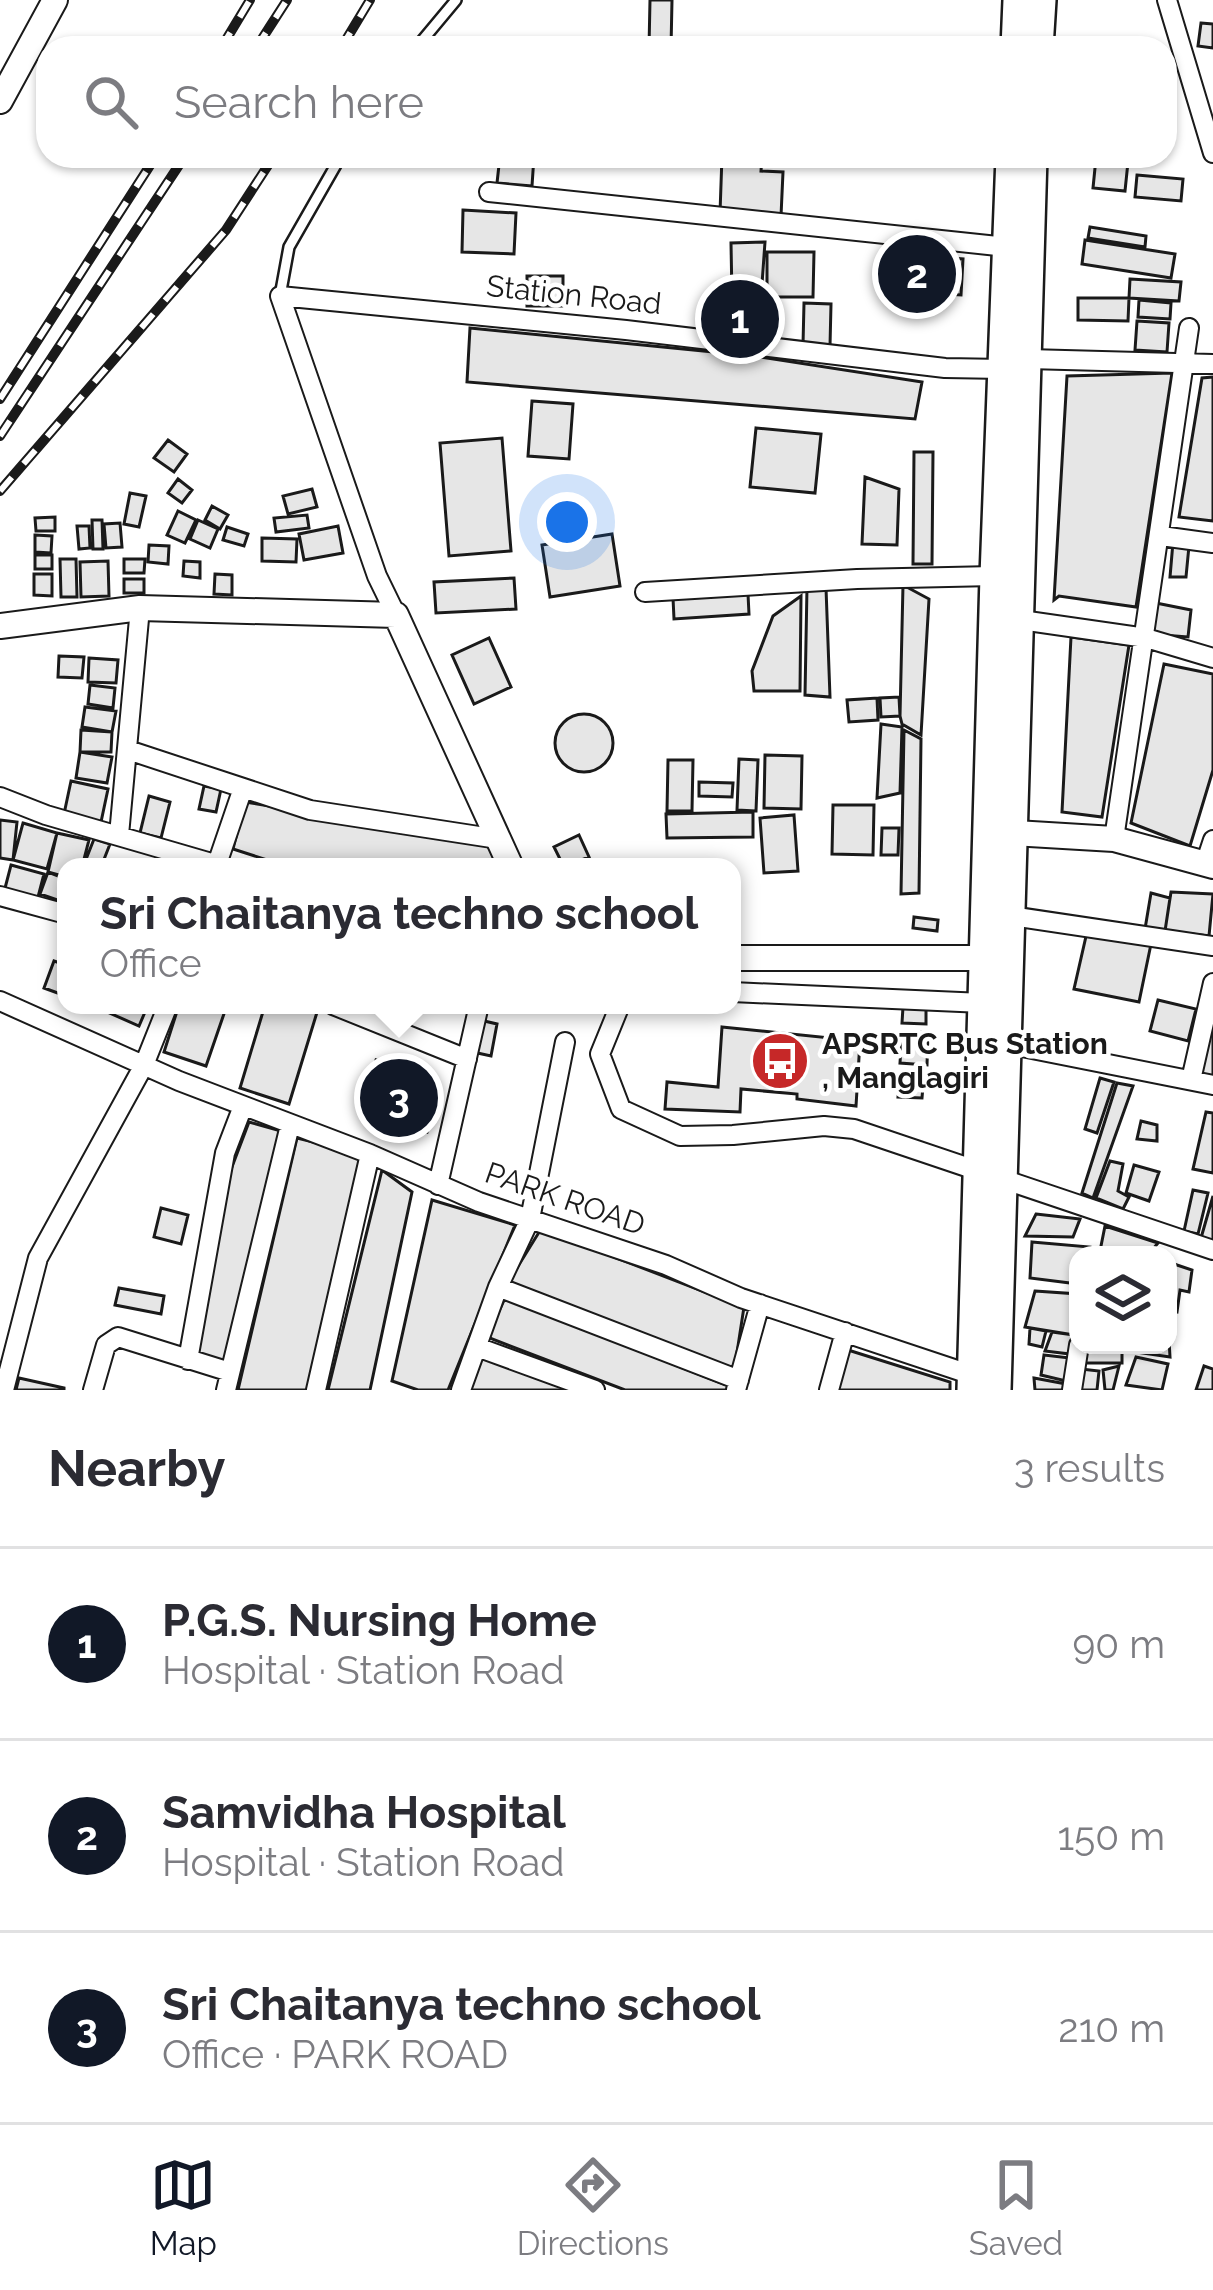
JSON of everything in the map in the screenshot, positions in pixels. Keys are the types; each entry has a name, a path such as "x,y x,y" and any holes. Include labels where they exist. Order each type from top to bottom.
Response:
{"main road":[{"path":"1016,36 1017,0"},
{"path":"1040,36 1042,0"},
{"path":"990,1386 991,1173 983,1003 1011,916 1000,832 1021,620 1016,364 1007,248 1010,168"},
{"path":"991,1173 1007,1044 996,958 1000,832 994,576 1032,168"}],"street":[{"path":"0,101 55,0"},
{"path":"1167,0 1177,36"},
{"path":"1177,37 1213,153"},
{"path":"1191,88 1213,85"},
{"path":"489,192 1007,248"},
{"path":"280,296 377,576 506,858"},
{"name":"Station Road","path":"280,296 646,332 945,368 1213,364"},
{"path":"1114,839 1189,328"},
{"path":"1161,536 1213,544"},
{"path":"645,592 994,576"},
{"path":"0,626 140,608 396,615"},
{"path":"119,835 140,608"},
{"path":"1021,620 1146,638 1213,658"},
{"path":"128,750 310,810 498,839"},
{"path":"222,858 243,788"},
{"path":"0,797 194,858"},
{"path":"1000,832 1114,839 1210,857"},
{"path":"0,896 57,912"},
{"path":"1011,916 1213,946"},
{"path":"741,958 996,958"},
{"path":"1191,1080 1213,983"},
{"path":"741,992 983,1003"},
{"name":"PARK ROAD","path":"0,1002 438,1185 990,1386"},
{"path":"4,1390 38,1258 144,1065 164,1014"},
{"path":"355,1014 467,1059"},
{"path":"438,1185 477,1014"},
{"path":"616,1014 600,1054 620,1109 680,1136 734,1136 824,1126 854,1129 1213,1250"},
{"path":"461,1390 498,1287 530,1219 566,1042"},
{"path":"1007,1044 1213,1085"},
{"path":"188,1360 225,1153 243,1106"},
{"path":"93,1390 103,1351 111,1339 126,1338 188,1360 228,1381 290,1125"},
{"path":"316,1390 370,1154"},
{"path":"498,1287 737,1385 760,1304"},
{"path":"830,1390 844,1332"},
{"path":"477,1347 595,1390"},
{"path":"1072,1390 1078,1354"}],"lane":[{"path":"426,36 457,0"},
{"path":"280,296 289,247 334,168"}],"building":[{"path":"650,0 672,0 671,36 649,36"},
{"path":"1201,23 1213,24 1213,48 1198,46"},
{"path":"499,168 533,168 532,186 497,183"},
{"path":"722,168 783,172 781,216 720,213"},
{"path":"1095,168 1127,168 1125,191 1093,188"},
{"path":"1137,175 1183,179 1181,201 1135,197"},
{"path":"463,210 516,213 514,254 462,252"},
{"path":"1090,227 1146,236 1145,247 1088,238"},
{"path":"1085,240 1175,254 1171,278 1082,264"},
{"path":"765,242 761,298 732,298 731,243"},
{"path":"898,249 963,259 961,295 893,291"},
{"path":"767,252 814,252 813,297 767,297"},
{"path":"527,276 563,276 563,306 527,306"},
{"path":"1130,279 1181,282 1179,301 1129,298"},
{"path":"1078,298 1129,298 1128,321 1078,320"},
{"path":"1139,300 1171,303 1170,319 1138,317"},
{"path":"719,302 748,305 754,327 718,328"},
{"path":"804,303 831,304 830,346 803,345"},
{"path":"1137,321 1169,323 1167,352 1135,350"},
{"path":"470,328 754,356 922,382 915,419 467,382"},
{"path":"1172,373 1136,607 1059,596 1054,600 1067,376"},
{"path":"1213,377 1213,521 1179,517 1202,378"},
{"path":"532,401 573,404 569,459 528,456"},
{"path":"756,428 821,434 815,493 750,487"},
{"path":"502,438 511,551 449,556 440,443"},
{"path":"168,440 187,454 174,472 154,458"},
{"path":"914,452 933,452 932,564 913,564"},
{"path":"865,477 899,489 897,545 862,544"},
{"path":"178,479 192,490 182,503 168,493"},
{"path":"312,489 317,507 288,514 283,496"},
{"path":"130,493 146,496 139,527 124,524"},
{"path":"212,506 228,515 220,529 205,520"},
{"path":"178,511 196,520 185,543 167,535"},
{"path":"307,515 309,528 276,532 274,518"},
{"path":"55,517 55,531 36,531 35,518"},
{"path":"92,520 102,520 103,549 93,549"},
{"path":"198,520 218,529 210,548 190,539"},
{"path":"120,523 122,547 106,548 104,524"},
{"path":"77,526 89,526 90,548 79,549"},
{"path":"338,526 343,553 304,560 299,534"},
{"path":"227,527 248,534 244,546 223,540"},
{"path":"612,534 620,586 550,597 542,545"},
{"path":"35,535 52,536 51,553 35,552"},
{"path":"262,538 297,539 296,562 262,561"},
{"path":"1173,542 1189,546 1186,577 1170,577"},
{"path":"149,545 169,546 168,564 148,562"},
{"path":"35,555 52,555 52,569 35,569"},
{"path":"60,559 76,559 77,597 61,597"},
{"path":"124,559 145,559 144,573 124,573"},
{"path":"108,561 109,596 81,597 80,562"},
{"path":"184,561 200,562 200,578 183,576"},
{"path":"34,574 52,574 52,596 34,595"},
{"path":"215,574 232,575 232,595 214,594"},
{"path":"514,578 516,609 436,613 434,582"},
{"path":"124,579 144,579 144,593 124,593"},
{"path":"903,585 929,599 921,735 902,724 900,716"},
{"path":"807,587 826,588 830,697 805,695"},
{"path":"748,594 749,614 674,619 673,598"},
{"path":"801,596 800,691 754,691 752,671 773,616"},
{"path":"1156,603 1191,610 1188,637 1150,634"},
{"path":"1071,637 1129,645 1102,817 1062,812"},
{"path":"489,638 511,687 474,704 452,655"},
{"path":"59,656 84,657 82,678 58,677"},
{"path":"89,658 118,660 116,683 88,682"},
{"path":"1164,664 1213,674 1213,770 1190,846 1131,823"},
{"path":"90,685 115,688 113,708 88,704"},
{"path":"899,697 900,716 881,717 880,698"},
{"path":"877,698 878,720 849,722 847,700"},
{"path":"85,707 116,711 112,732 82,727"},
{"path":"584,714 604,723 613,743 604,763 584,772 564,763 555,743 564,723"},
{"path":"881,724 902,727 900,793 877,798"},
{"path":"81,730 112,732 111,752 80,752"},
{"path":"904,730 921,739 919,893 901,894"},
{"path":"80,752 112,757 107,783 76,778"},
{"path":"765,755 802,756 801,809 764,808"},
{"path":"739,759 758,760 756,811 737,810"},
{"path":"668,760 693,760 692,811 667,811"},
{"path":"71,781 108,789 101,822 64,814"},
{"path":"699,782 733,783 732,797 699,796"},
{"path":"204,786 221,789 216,812 199,809"},
{"path":"149,796 170,802 161,838 140,833"},
{"path":"245,802 489,842 500,855 261,858 233,849"},
{"path":"833,805 874,805 873,855 832,854"},
{"path":"753,812 753,837 667,838 666,814"},
{"path":"794,815 798,871 764,873 760,818"},
{"path":"0,820 17,822 13,860 0,858"},
{"path":"23,823 57,833 47,869 13,860"},
{"path":"882,828 899,828 898,855 881,855"},
{"path":"57,833 89,840 84,858 57,858 57,874 48,872"},
{"path":"579,835 589,857 560,858 554,847"},
{"path":"94,839 110,844 105,858 87,858"},
{"path":"11,865 44,874 37,901 4,892"},
{"path":"48,872 57,876 57,900 40,894"},
{"path":"1171,892 1213,894 1209,936 1165,931"},
{"path":"1151,893 1170,898 1165,931 1145,929"},
{"path":"914,917 938,920 937,931 913,928"},
{"path":"1087,932 1151,944 1139,1002 1074,989"},
{"path":"54,961 57,962 57,993 44,988"},
{"path":"1158,1000 1196,1009 1188,1041 1150,1031"},
{"path":"903,1007 926,1009 926,1024 902,1023"},
{"path":"112,1014 144,1014 139,1026"},
{"path":"176,1014 224,1014 206,1066 164,1052"},
{"path":"262,1014 316,1014 289,1104 240,1088"},
{"path":"480,1020 497,1024 491,1056 473,1052"},
{"path":"722,1027 860,1041 856,1106 741,1089 740,1112 665,1109 667,1082 718,1087"},
{"path":"1207,1028 1213,1029 1213,1076 1201,1075"},
{"path":"902,1031 928,1032 927,1065 900,1063"},
{"path":"376,1060 439,1084 427,1132 359,1112"},
{"path":"900,1074 924,1075 922,1098 898,1097"},
{"path":"1100,1078 1114,1082 1097,1133 1085,1129"},
{"path":"1117,1083 1133,1086 1093,1198 1082,1193"},
{"path":"1206,1112 1213,1113 1213,1173 1193,1169"},
{"path":"1141,1121 1157,1125 1157,1141 1137,1139"},
{"path":"249,1122 281,1131 226,1363 197,1353 227,1180"},
{"path":"297,1138 362,1154 310,1390 238,1390"},
{"path":"1110,1161 1123,1164 1118,1191 1129,1197 1123,1209 1096,1198"},
{"path":"1134,1165 1159,1172 1149,1201 1126,1193"},
{"path":"382,1170 412,1192 370,1390 328,1390"},
{"path":"1193,1190 1208,1193 1198,1234 1184,1231"},
{"path":"1213,1196 1213,1243 1201,1238"},
{"path":"432,1200 515,1225 448,1390 418,1390 392,1381"},
{"path":"161,1208 188,1215 181,1244 154,1237"},
{"path":"1036,1214 1080,1219 1073,1237 1025,1236"},
{"path":"1105,1226 1158,1243 1156,1246 1101,1246"},
{"path":"541,1229 744,1307 734,1372 507,1284"},
{"path":"1032,1242 1078,1246 1069,1246 1069,1283 1030,1278"},
{"path":"1177,1265 1192,1270 1189,1292 1180,1290 1177,1312"},
{"path":"119,1288 164,1296 161,1314 115,1305"},
{"path":"1035,1291 1069,1293 1069,1334 1025,1327"},
{"path":"505,1298 729,1386 728,1390 625,1390 487,1337"},
{"path":"1030,1328 1046,1331 1042,1347 1029,1344"},
{"path":"1052,1332 1069,1334 1069,1354 1045,1351"},
{"path":"848,1350 950,1382 950,1390 837,1390"},
{"path":"1082,1354 1122,1354 1122,1363 1080,1363"},
{"path":"1044,1355 1070,1358 1066,1381 1041,1375"},
{"path":"481,1356 576,1390 469,1390"},
{"path":"1136,1357 1168,1364 1162,1390 1126,1385"},
{"path":"1119,1366 1113,1390 1105,1390 1103,1370"},
{"path":"1204,1366 1213,1369 1213,1390 1196,1390"},
{"path":"1081,1369 1099,1371 1097,1390 1077,1390"},
{"path":"19,1378 64,1388 64,1390 16,1390"},
{"path":"1034,1378 1066,1384 1064,1390 1035,1390"}],"railway":[{"path":"228,36 250,0"},
{"path":"264,36 287,0"},
{"path":"348,36 370,0"},
{"path":"0,399 148,168"},
{"path":"0,436 177,168"},
{"path":"0,491 226,230 266,168"}],"place":[{"name":"Samvidha Hospital","path":"917,274"},
{"name":"P.G.S. Nursing Home","path":"740,319"},
{"name":"APSRTC Bus Station , Manglagiri","path":"780,1061"},
{"name":"Sri Chaitanya techno school","path":"399,1098"}]}
